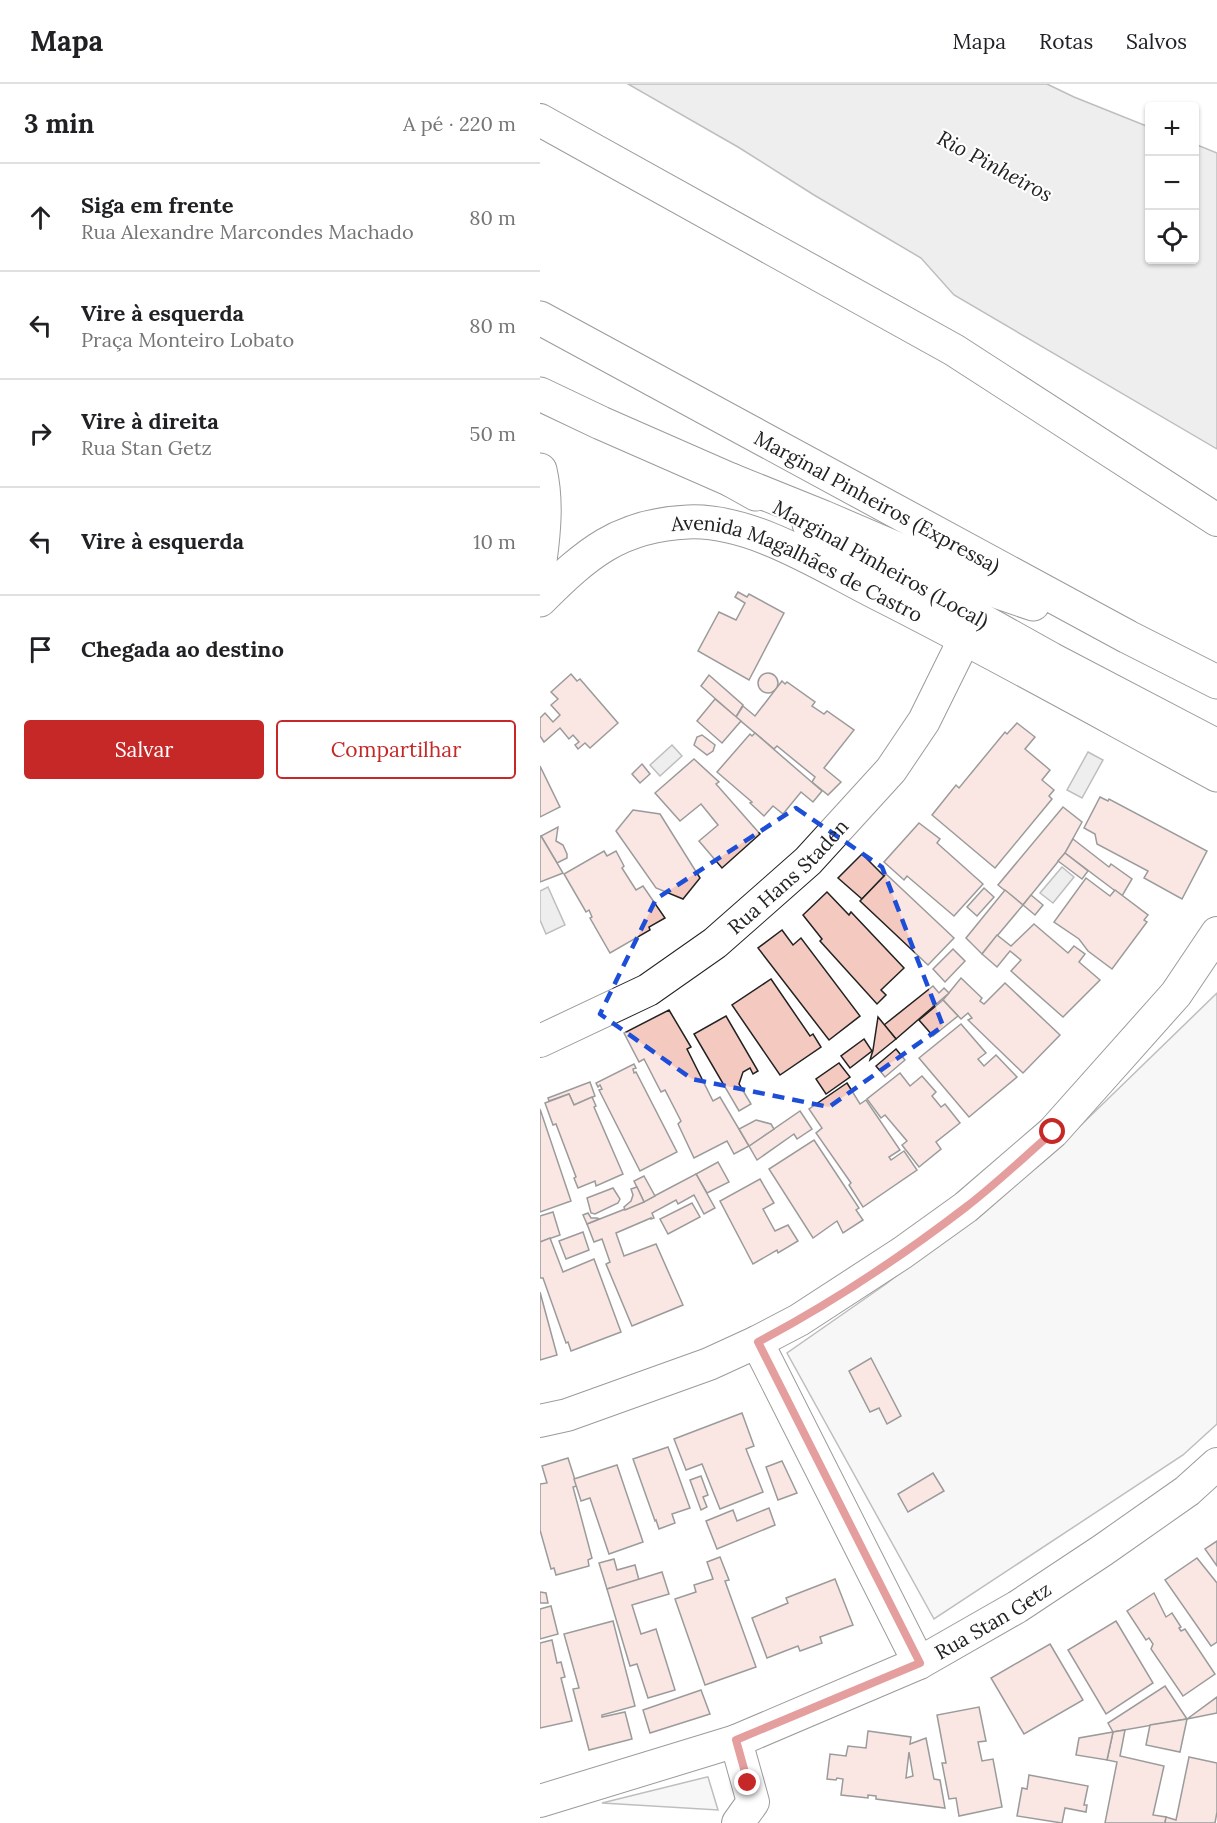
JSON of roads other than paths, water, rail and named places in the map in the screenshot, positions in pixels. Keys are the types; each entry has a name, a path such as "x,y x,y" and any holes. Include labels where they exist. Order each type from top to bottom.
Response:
{"main road":[{"name":"Marginal Pinheiros (Expressa)","path":"540,318 1128,637 1217,682"},
{"name":"Marginal Pinheiros (Local)","path":"540,394 731,480 1051,659 1217,746"},
{"path":"540,470 545,523 540,561"},
{"path":"731,480 995,591 1128,637"},
{"name":"Avenida Magalhães de Castro","path":"540,600 570,570 610,540 641,528 689,522 733,526 769,539 965,638 1217,775"}],"street":[{"path":"540,120 954,350 1217,520"},
{"name":"Rua Hans Staden","path":"540,1041 648,990 715,943 808,861 891,770 924,721 965,638"},
{"path":"540,1421 567,1415 709,1364 758,1342 799,1320 902,1253 966,1207 1053,1132 1176,994 1217,933"},
{"path":"758,1342 920,1663"},
{"name":"Rua Stan Getz","path":"540,1801 736,1740 920,1663 1017,1607 1103,1550 1187,1491 1217,1464"},
{"path":"736,1740 754,1816"}],"water":[{"name":"Rio Pinheiros","path":"628,84 1047,84 1145,125 1145,264 1199,264 1199,146 1217,153 1217,449 954,295 921,258 738,147"},
{"path":"672,745 682,756 660,776 650,765"},
{"path":"1088,752 1103,760 1082,798 1067,790"},
{"path":"1062,867 1074,877 1053,903 1040,893"},
{"path":"548,887 565,925 546,934 540,920 540,891"}]}
